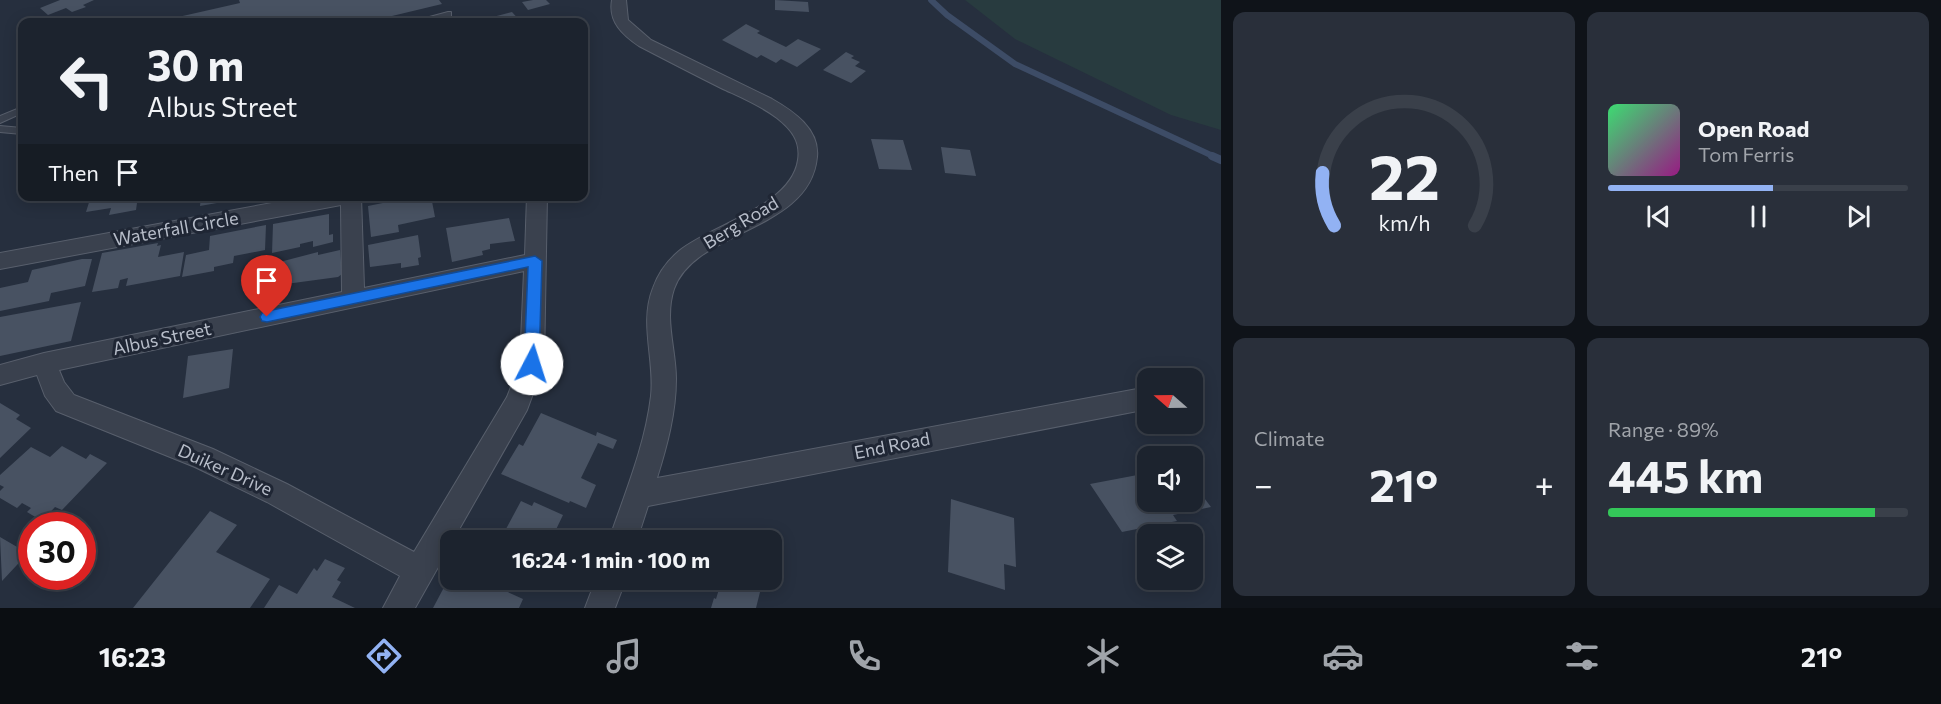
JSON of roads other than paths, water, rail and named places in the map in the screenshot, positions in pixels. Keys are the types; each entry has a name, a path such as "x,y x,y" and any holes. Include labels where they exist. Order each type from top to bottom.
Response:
{"street":[{"name":"Berg Road","path":"619,0 616,12 630,33 645,43 768,104 801,130 808,147 803,177 790,193 774,207 687,255 670,274 661,296 658,316 664,378 662,402 626,530"},
{"name":"Waterfall Circle","path":"0,261 324,201"},
{"path":"351,201 353,299"},
{"path":"398,608 518,402 532,364 537,201"},
{"name":"Albus Street","path":"0,375 44,363 535,261"},
{"name":"Duiker Drive","path":"44,363 54,388 65,403 204,458 277,493 419,571"},
{"name":"End Road","path":"637,495 1137,400"},
{"path":"600,608 607,590"}],"lane":[{"path":"432,18 448,14"},
{"path":"0,120 18,112"},
{"path":"0,129 18,131"}],"waterway":[{"path":"931,0 947,15 1015,64 1215,157"},
{"path":"1212,156 1221,160"}]}
